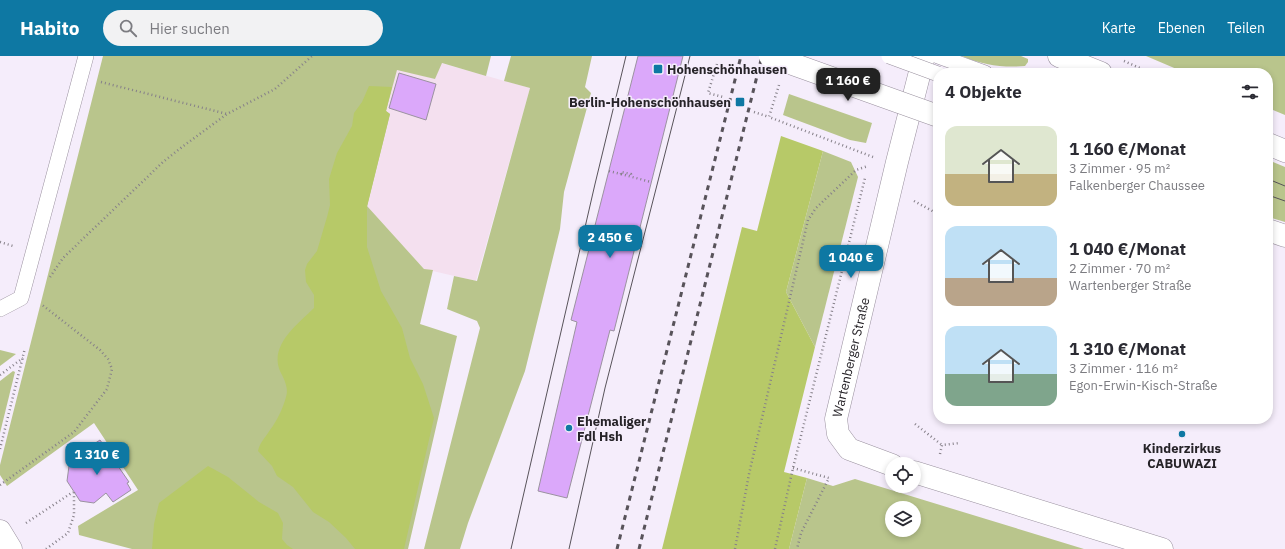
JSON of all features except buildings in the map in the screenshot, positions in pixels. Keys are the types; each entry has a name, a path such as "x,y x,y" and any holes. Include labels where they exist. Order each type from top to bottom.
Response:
{"street":[{"path":"770,56 933,114"},
{"name":"Wartenberger Straße","path":"885,462 849,449 838,434 836,419 895,169 924,56"},
{"path":"1059,56 1089,68"},
{"path":"1273,146 1285,151"},
{"path":"1273,232 1285,236"},
{"path":"921,474 1162,549"},
{"path":"0,531 11,549"}],"lane":[{"path":"0,309 21,298 86,56"},
{"path":"889,56 933,72"},
{"path":"938,56 971,68"}],"path":[{"path":"50,278 64,258 163,162 227,114 275,89 312,56"},
{"path":"1118,59 1139,68"},
{"path":"717,64 708,92 723,97"},
{"path":"81,77 227,114"},
{"path":"769,117 779,85"},
{"path":"754,112 863,153"},
{"path":"775,549 793,468 870,156"},
{"path":"735,549 749,474 808,220 816,208 856,170 868,166"},
{"path":"609,171 621,174 621,172 631,174 631,176 652,182"},
{"path":"914,201 933,211"},
{"path":"0,485 74,432 107,390 112,369 108,359 100,350 38,301"},
{"path":"0,449 25,348"},
{"path":"0,375 23,358"},
{"path":"915,424 942,445 960,443"},
{"path":"939,456 942,445"},
{"path":"793,468 829,478 801,533 797,549"},
{"path":"24,524 74,491 74,515 68,533 46,549"}],"shaded area":[{"path":"441,63 530,88 476,281 424,269 367,207 390,114 386,111 397,69 435,79"}],"green space":[{"path":"103,56 491,56 486,76 442,63 435,79 397,70 386,111 390,114 367,206 424,269 433,270 420,324 457,336 408,549 132,549 79,535 78,526 138,490 94,423 7,486 0,475 0,465"},
{"path":"511,56 592,56 585,87 591,93 564,192 560,229 525,371 468,523 460,549 424,549 480,328 477,321 447,309 454,276 477,281 530,88 504,81"},
{"path":"962,56 1021,56 1028,59 1028,62 1025,66 1009,67 985,64"},
{"path":"1146,56 1285,56 1285,115 1273,110 1273,68 1174,68"},
{"path":"369,86 392,87 386,111 390,114 367,207 367,247 381,291 402,328 410,358 423,384 434,418 404,549 355,549 329,522 313,512 293,487 277,476 272,466 258,451 261,443 280,414 287,394 286,384 280,371 278,352 293,328 314,308 314,295 306,282 305,270 307,264 317,251 327,217 330,205 329,179 337,153 352,126 354,113 362,102"},
{"path":"789,94 872,123 866,143 850,140 783,115"},
{"path":"781,136 823,151 786,292 815,347 784,472 807,478 789,549 662,549 742,227 757,231"},
{"path":"823,151 851,162 858,177 815,347 786,292"},
{"path":"1273,162 1285,167 1285,222 1273,218"},
{"path":"0,350 16,354 0,366"},
{"path":"13,371 15,372 0,433 0,381"},
{"path":"208,466 228,477 259,502 278,513 283,523 282,539 293,549 152,549 154,524 159,503"},
{"path":"807,478 833,486 855,479 885,488 885,493 901,493 1084,549 789,549"}],"tram line":[{"path":"511,549 626,56"},
{"path":"569,549 605,388 690,56"},
{"path":"1273,181 1285,186"},
{"path":"1273,197 1285,201"}],"railway":[{"path":"617,549 741,56"},
{"path":"639,549 762,56"}],"place":[{"name":"Hohenschönhausen","path":"658,69"},
{"name":"Berlin-Hohenschönhausen","path":"740,102"},
{"name":"Ehemaliger Fdl Hsh","path":"569,428"},
{"name":"Kinderzirkus CABUWAZI","path":"1182,434"}]}
